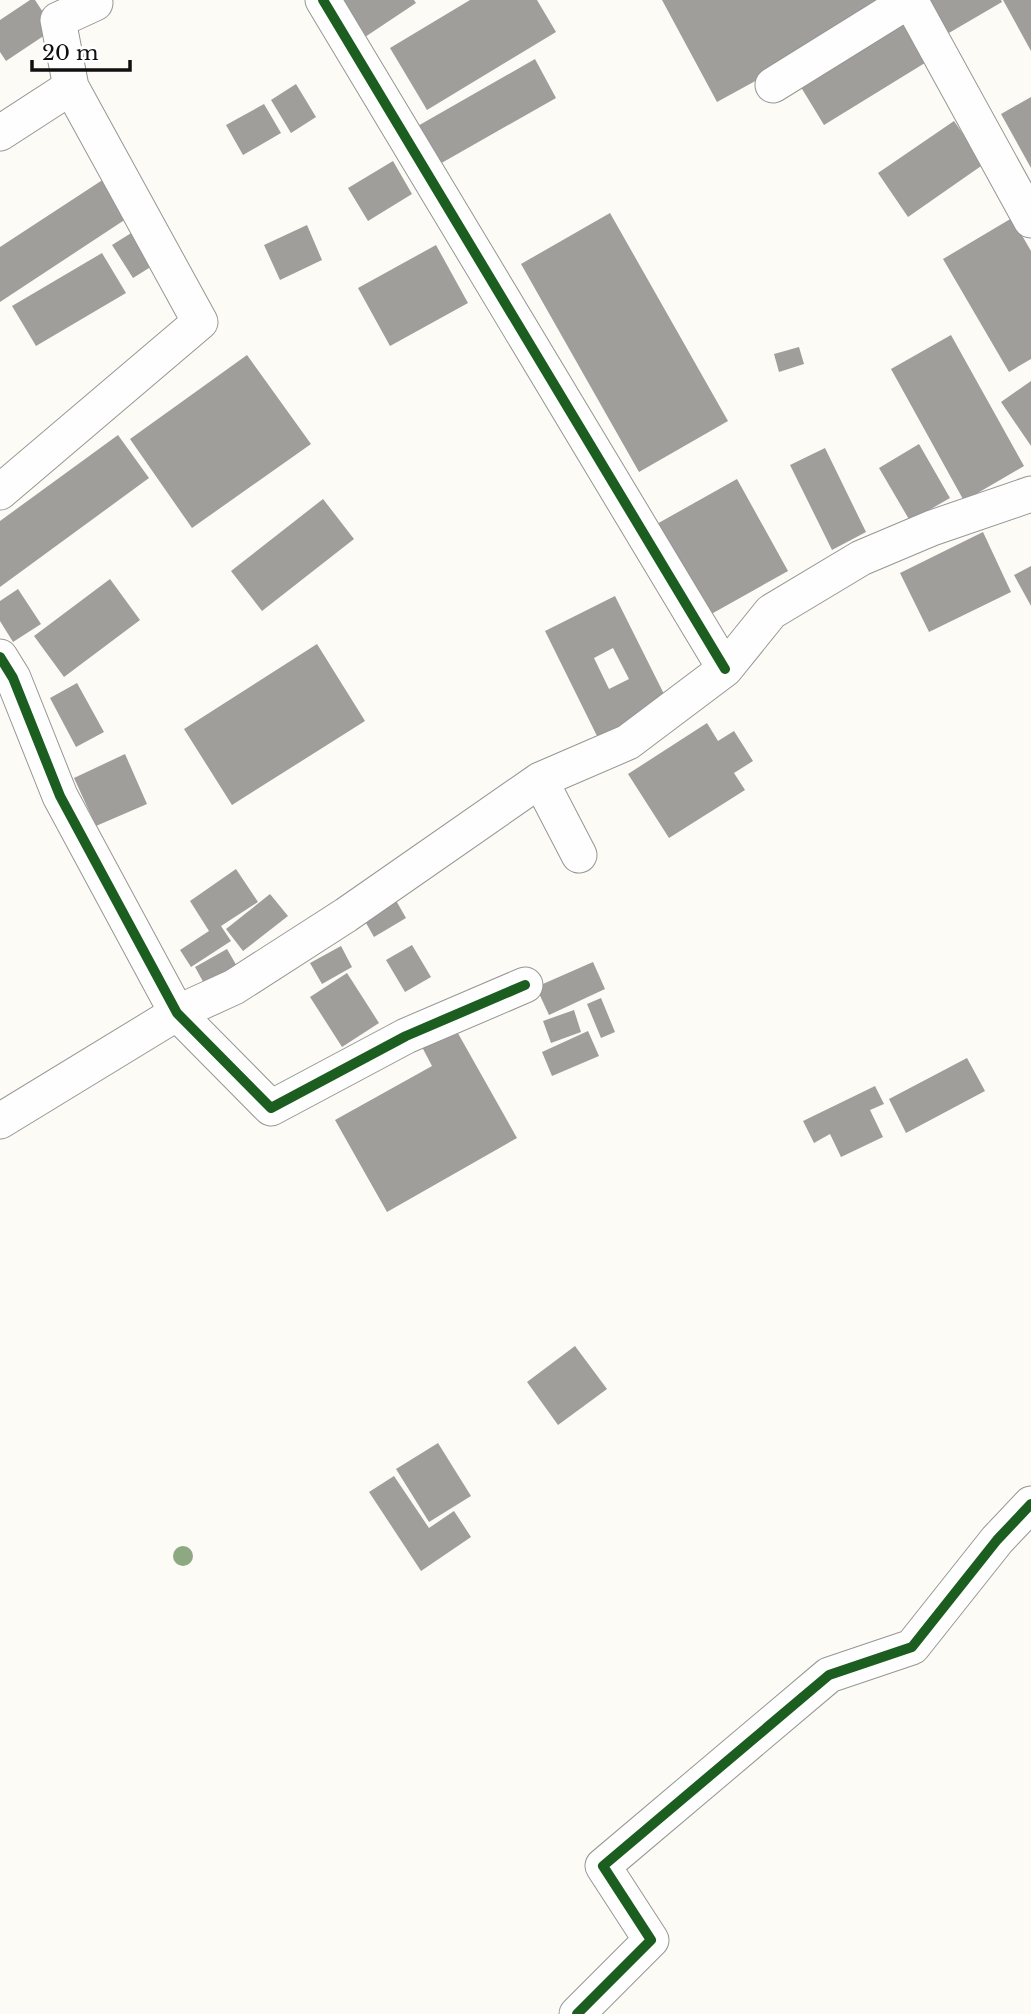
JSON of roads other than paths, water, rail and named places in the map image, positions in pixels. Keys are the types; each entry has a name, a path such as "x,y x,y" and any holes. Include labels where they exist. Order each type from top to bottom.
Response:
{"street":[{"path":"323,0 725,669"},
{"path":"773,85 910,0 1031,220"},
{"path":"0,492 200,322 71,87 58,20 96,1"},
{"path":"0,133 71,87"},
{"path":"0,1121 177,1013 234,987 540,780 628,742 725,669 771,612 861,558 932,528 1031,494"},
{"path":"0,657 13,678 60,796 177,1013 271,1108 406,1036 525,985"},
{"path":"540,780 579,855"},
{"path":"577,2014 651,1940 603,1866 829,1675 912,1647 997,1540 1031,1504"}]}
